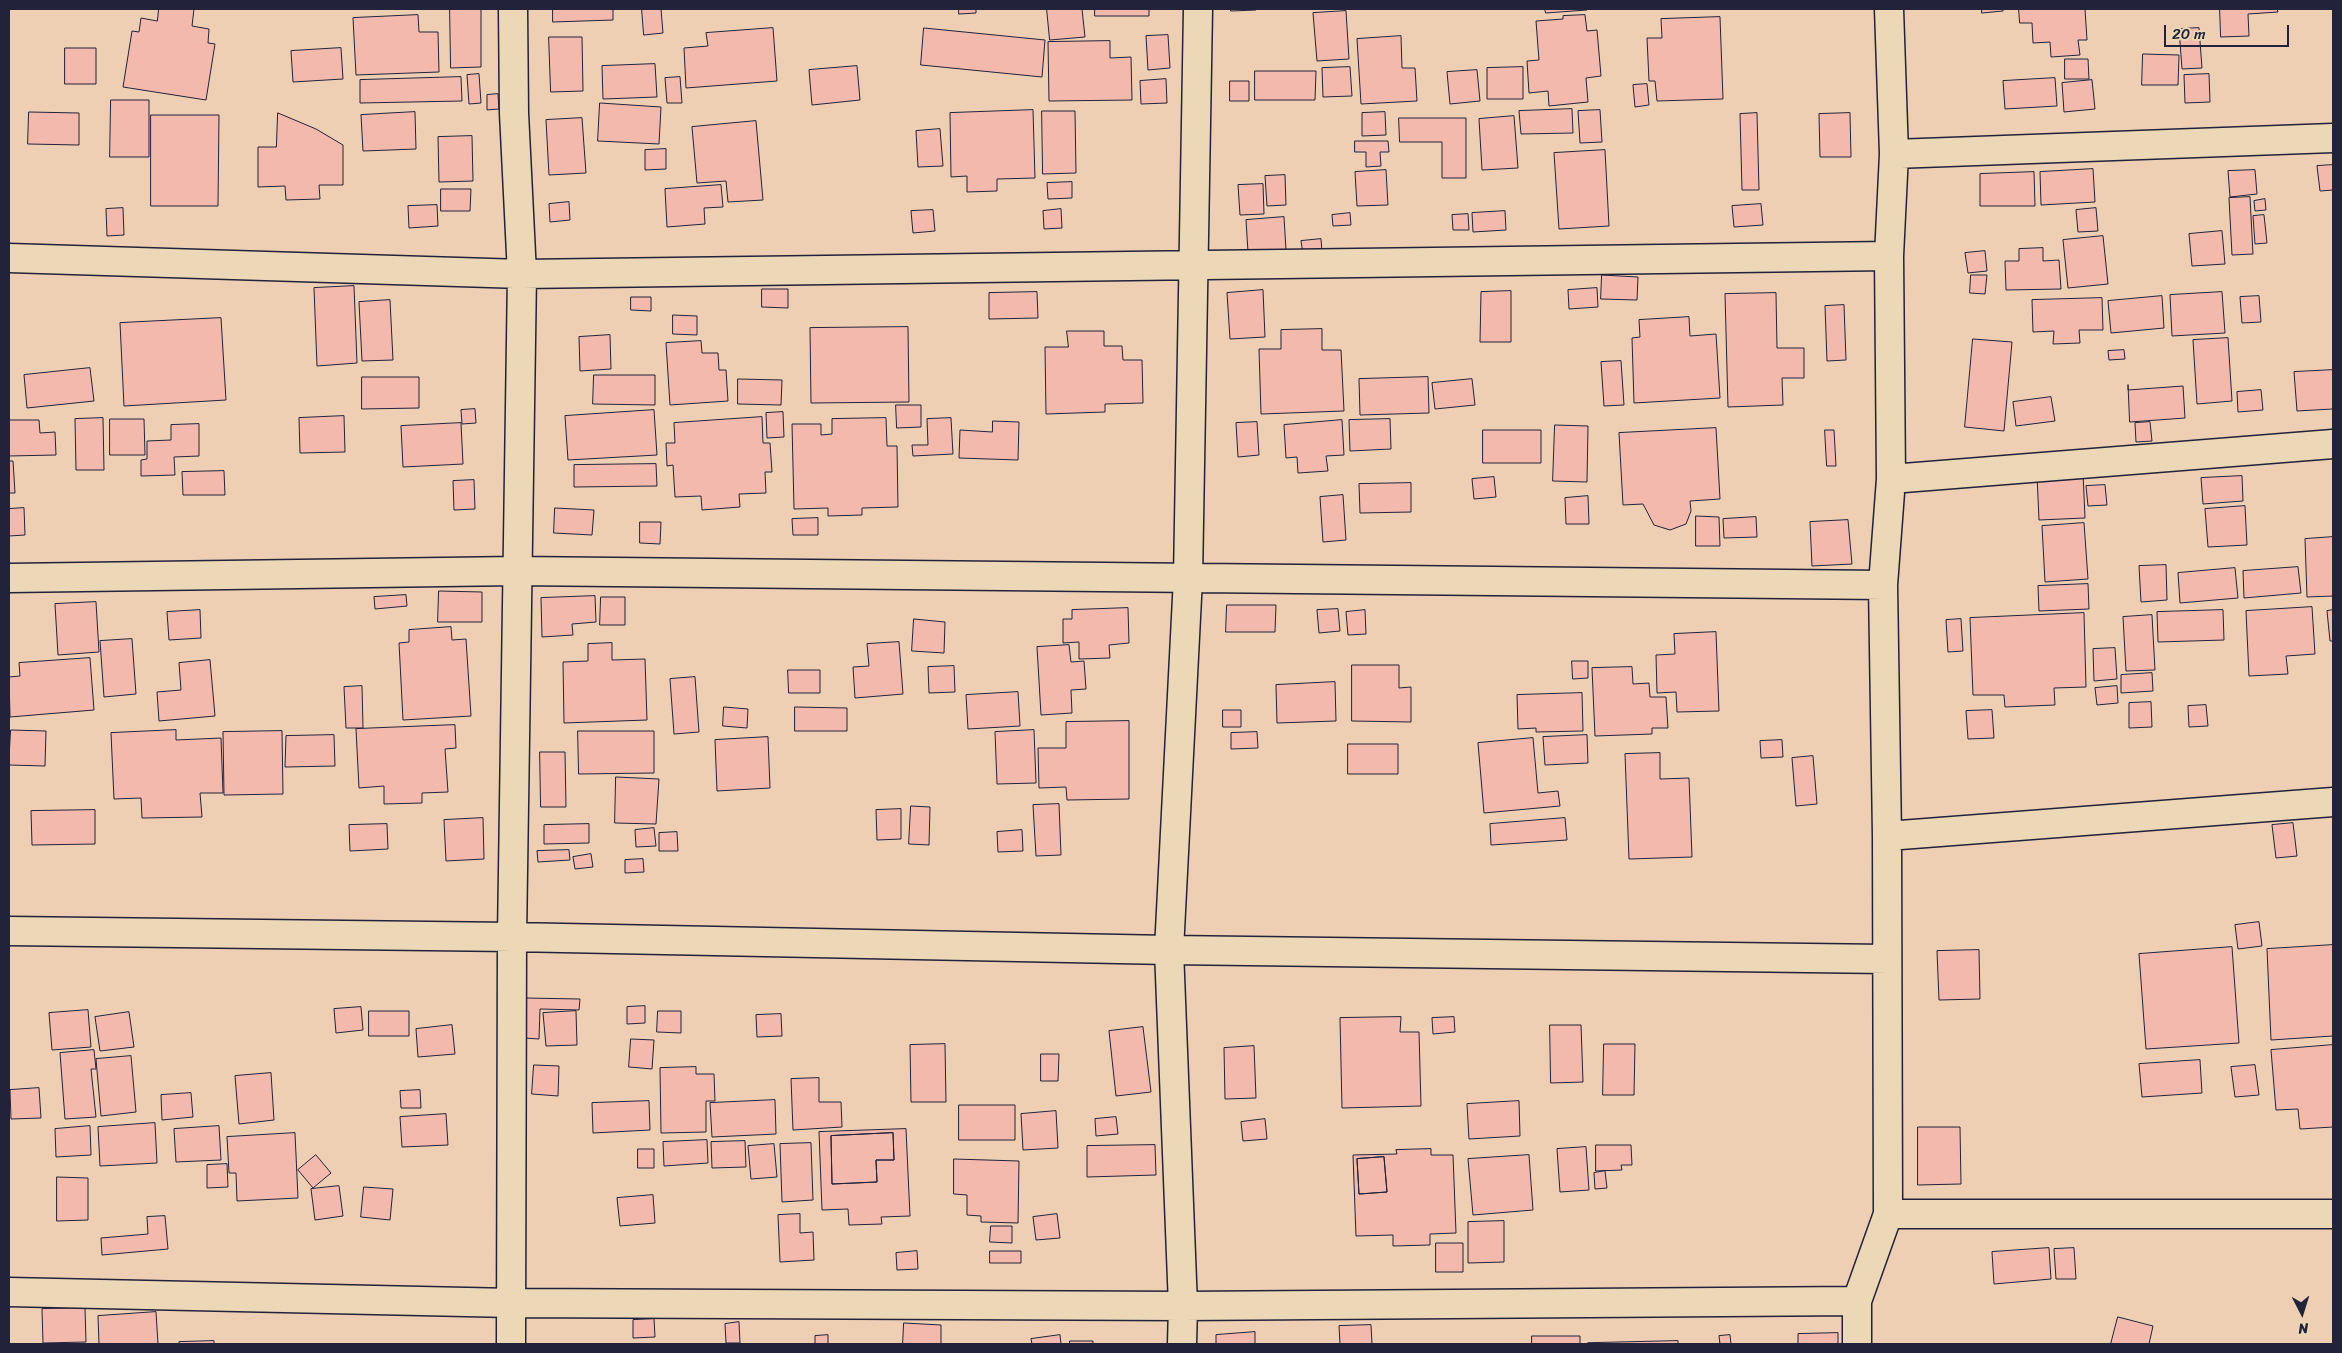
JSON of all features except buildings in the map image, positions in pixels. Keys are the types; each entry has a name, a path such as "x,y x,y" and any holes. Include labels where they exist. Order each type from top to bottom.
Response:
{"street":[{"path":"511,1344 512,937 516,571 522,274 514,113 513,9"},
{"path":"1182,1344 1183,1306 1169,950 1188,578 1198,9"},
{"path":"1857,1344 1857,1300 1888,1214 1887,836 1883,585 1891,479 1889,256 1894,154 1889,9"},
{"path":"1894,154 2333,138"},
{"path":"9,258 522,274 1889,256"},
{"path":"1891,479 2333,444"},
{"path":"9,578 516,571 1883,585"},
{"path":"1887,836 2333,802"},
{"path":"9,931 512,937 1169,950 1887,959"},
{"path":"1888,1214 2333,1214"},
{"path":"9,1292 512,1303 1183,1306 1857,1300"}]}
